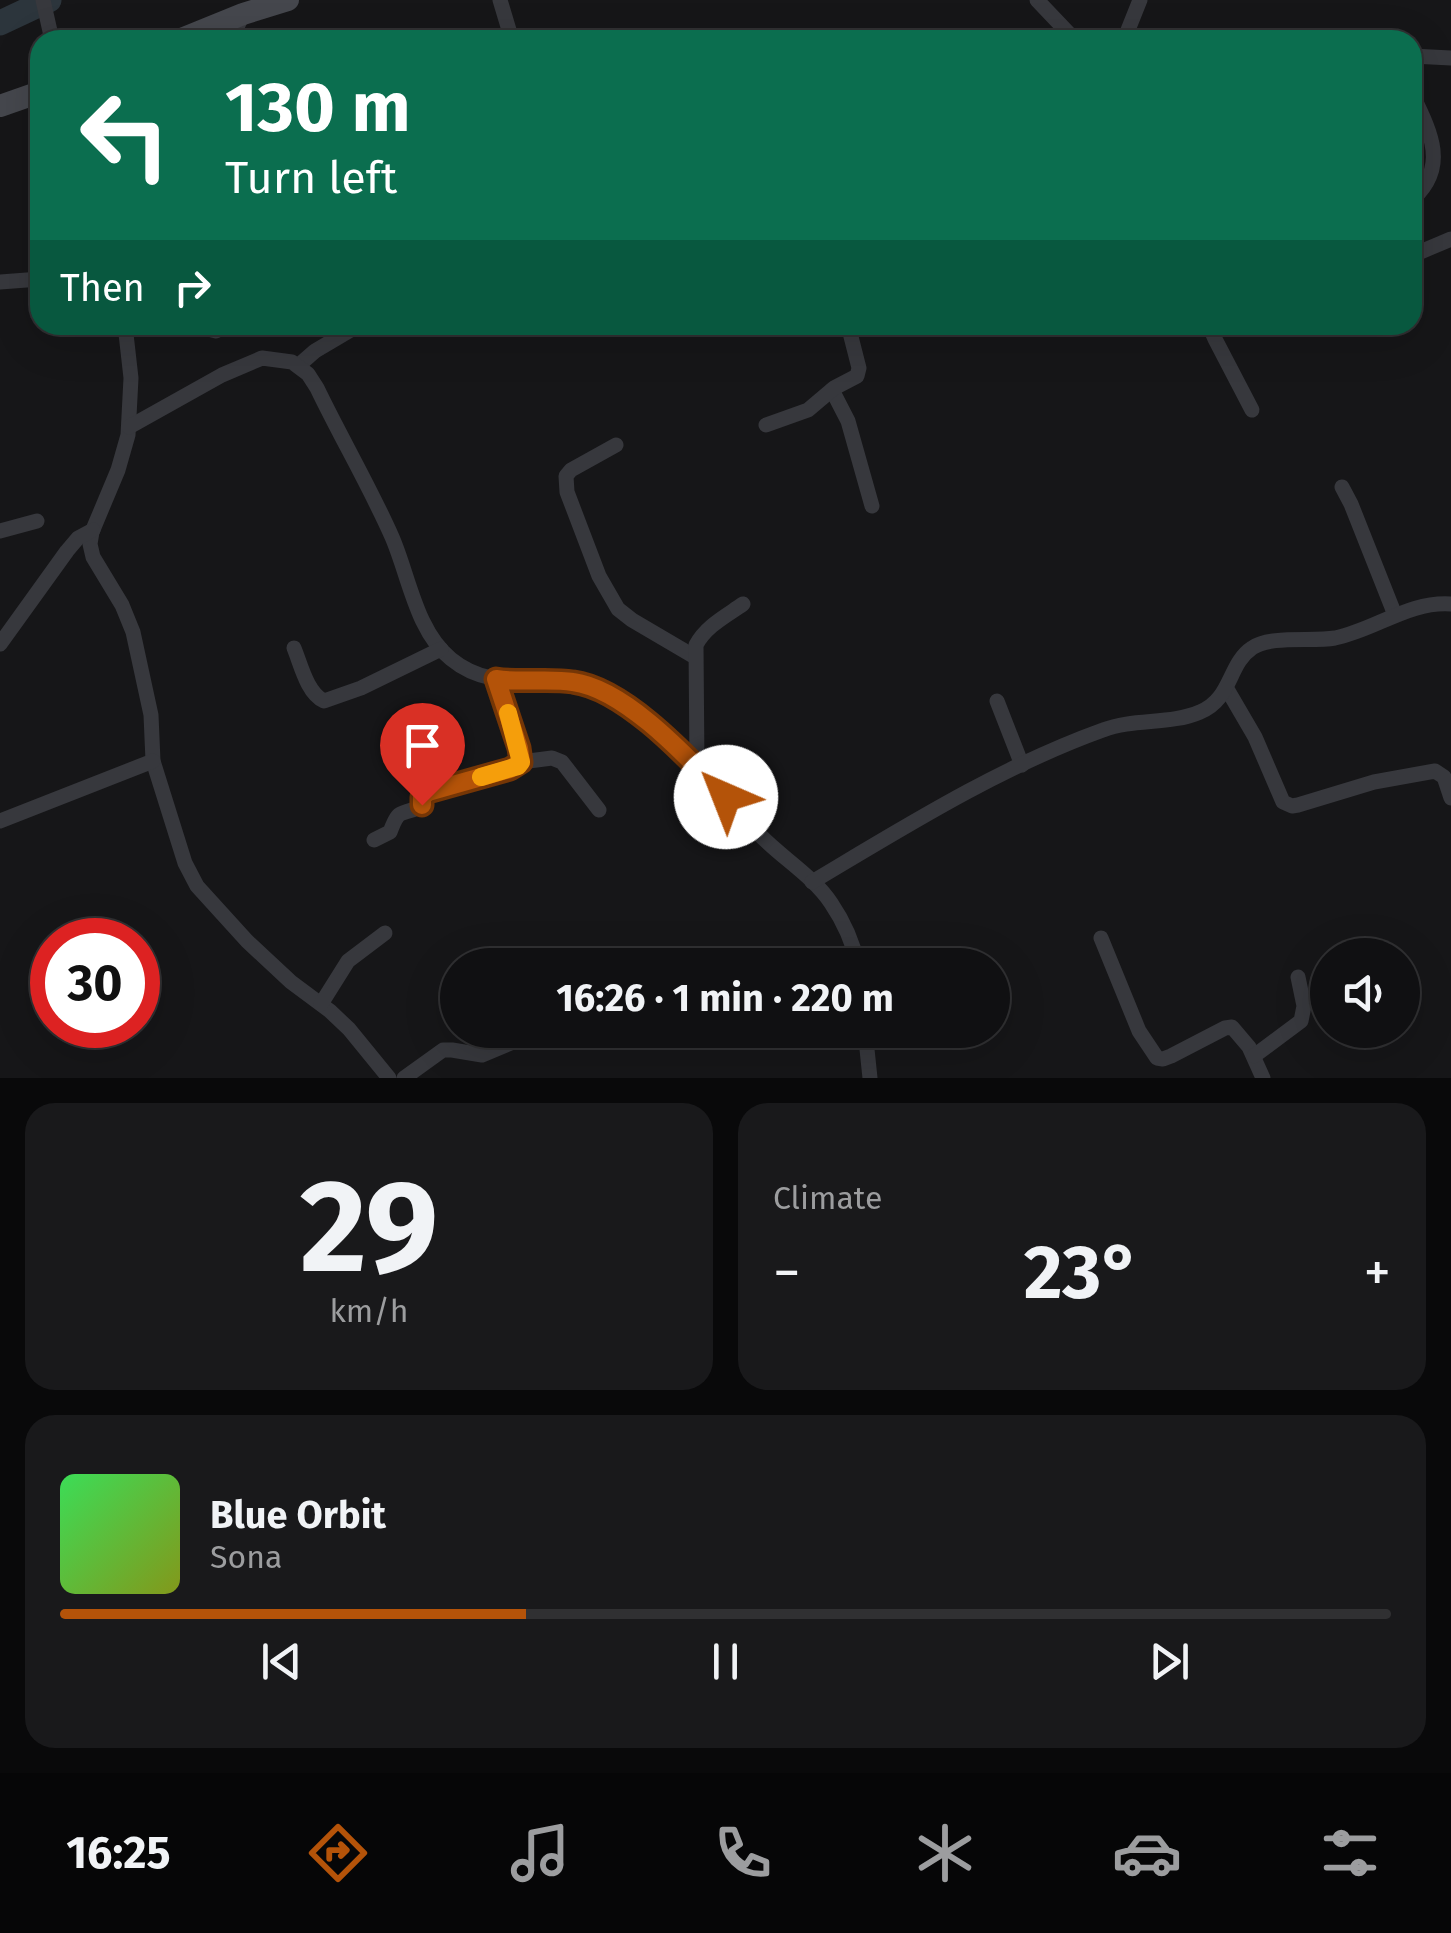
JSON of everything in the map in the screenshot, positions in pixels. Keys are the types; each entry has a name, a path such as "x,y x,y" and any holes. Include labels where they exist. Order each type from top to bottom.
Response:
{"main road":[{"path":"203,30 288,0"},
{"path":"0,106 30,96"}],"street":[{"path":"500,0 509,30"},
{"path":"1037,0 1066,30"},
{"path":"1128,30 1140,0"},
{"path":"43,3 50,30"},
{"path":"236,30 244,14"},
{"path":"1422,57 1451,58"},
{"path":"1422,115 1434,146 1428,182 1422,189"},
{"path":"1422,251 1451,239"},
{"path":"0,282 30,280"},
{"path":"126,335 132,378 129,427 118,470 90,539 92,552 127,616 136,643 151,715 153,761 184,863 198,886 247,941 349,1029 389,1078"},
{"path":"299,366 342,335"},
{"path":"766,425 808,410 859,373 851,335"},
{"path":"1213,335 1252,410"},
{"path":"129,427 251,361 286,359 299,366 317,388 374,499 422,618 452,661 496,679 574,682 596,688 624,704 697,766 760,835 830,900 854,948"},
{"path":"832,390 848,422 872,506"},
{"path":"616,445 582,462 566,476 567,492 598,576 618,609 695,656"},
{"path":"1342,487 1395,616"},
{"path":"0,531 36,521"},
{"path":"0,644 66,550 93,530"},
{"path":"697,766 697,640 743,604"},
{"path":"812,882 917,820 1022,765 1118,724 1196,714 1217,701 1245,654 1256,645 1338,638 1419,607 1451,604"},
{"path":"294,648 312,690 324,701 361,688 441,648"},
{"path":"496,679 521,762"},
{"path":"1226,689 1255,737 1286,805 1435,771 1444,777 1451,798"},
{"path":"996,701 1022,765"},
{"path":"374,840 390,832 395,816 420,806 428,792 510,769 521,762 552,758 562,762 599,810"},
{"path":"0,821 153,761"},
{"path":"320,1004 348,961 385,933"},
{"path":"1101,938 1139,1030 1156,1058 1171,1056 1229,1028 1237,1031 1263,1078"},
{"path":"1254,1056 1301,1021 1304,1006 1298,977"},
{"path":"404,1078 443,1050 482,1056 500,1048"},
{"path":"866,1048 870,1078"}],"waterway":[{"path":"0,23 49,0"}],"slow traffic":[{"path":"481,777 521,762 508,713"}],"route":[{"path":"422,805 422,797 428,792 510,769 521,762 496,679 574,682 596,688 624,704 671,742 726,797"}]}
